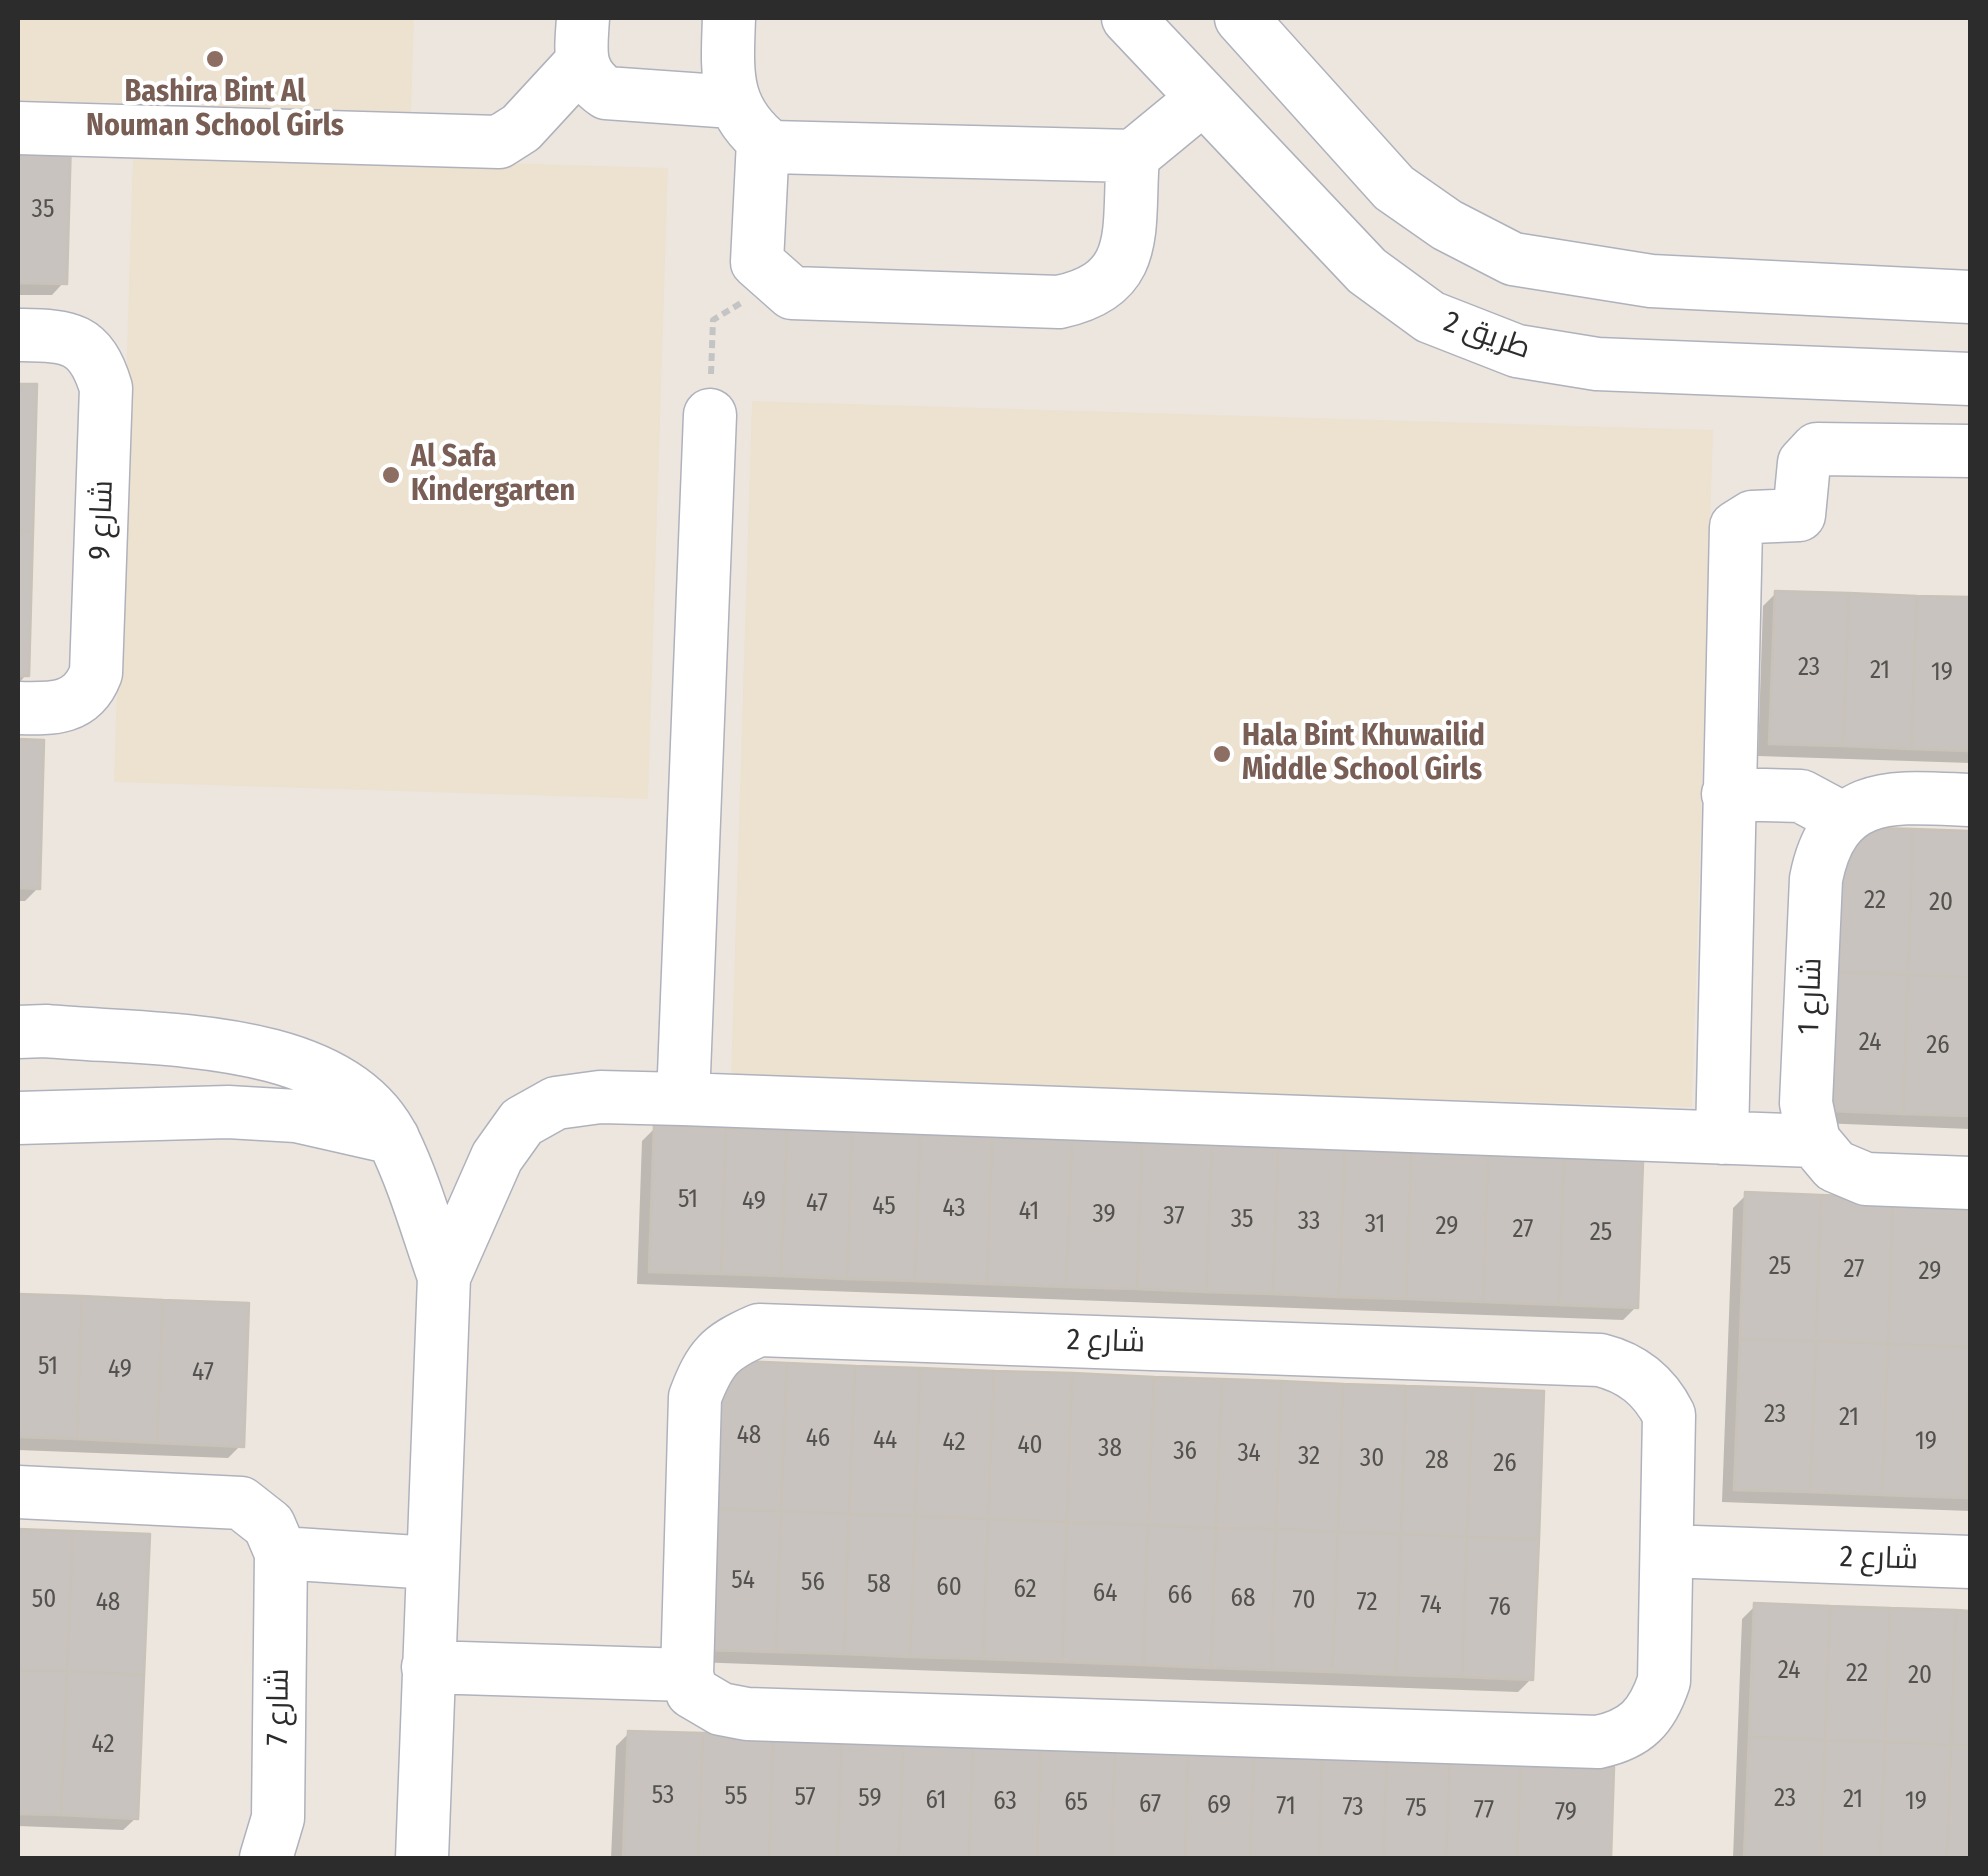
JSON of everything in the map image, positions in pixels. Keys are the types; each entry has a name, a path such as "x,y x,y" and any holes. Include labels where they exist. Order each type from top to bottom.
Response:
{"street":[{"path":"729,18 727,69 748,122 757,262 792,293 1060,302 1096,294 1124,263 1133,156"},
{"name":"طريق 2","path":"1128,18 1201,100 1367,272 1430,317 1517,351 1639,366 1970,380"},
{"path":"1241,18 1394,188 1447,225 1513,259 1651,281 1970,297"},
{"path":"582,41 590,82 606,93 748,122 771,147 1133,156 1201,100"},
{"path":"18,128 499,142 521,128 582,41"},
{"path":"1639,366 1668,352 1680,323 1675,298 1651,281"},
{"path":"1836,292 1816,331 1817,348 1828,366 1844,374"},
{"name":"شارع 9","path":"18,335 54,336 87,346 98,362 106,388 96,673 90,689 71,704 56,709 18,708"},
{"path":"684,1099 710,415"},
{"path":"1722,1138 1736,527 1752,518 1799,515 1804,464 1817,449 1970,451"},
{"path":"1728,794 1801,796 1842,818 1871,802 1904,798 1970,800"},
{"name":"شارع 1","path":"1814,1141 1806,1104 1816,878 1822,846 1842,818"},
{"path":"18,1032 46,1031 274,1053 322,1070 362,1100 393,1138 444,1277"},
{"path":"422,1858 444,1277 497,1158 522,1122 556,1103 600,1097 684,1099 1814,1141 1835,1166 1866,1179 1970,1183"},
{"path":"18,1118 228,1112 296,1116 393,1138"},
{"name":"شارع 2","path":"759,1330 1600,1360 1639,1376 1661,1398 1669,1415 1667,1551 1664,1681 1655,1709 1622,1737 1598,1742 747,1714 705,1702 692,1692 687,1675 695,1397 709,1361 734,1340 759,1330"},
{"path":"18,1492 241,1503 269,1525 281,1552 431,1563"},
{"name":"شارع 2","path":"1667,1551 1970,1562"},
{"name":"شارع 7","path":"266,1858 278,1818 281,1552"},
{"path":"428,1667 687,1675"}],"path":[{"path":"710,415 713,320 777,282"}],"shaded area":[{"name":"Bashira Bint Al Nouman School Girls","path":"18,18 414,18 411,112 18,100"},
{"name":"Al Safa Kindergarten","path":"133,152 668,168 648,799 114,782"},
{"name":"Hala Bint Khuwailid Middle School Girls","path":"752,401 1713,430 1692,1107 731,1078"}],"building":[{"path":"18,136 71,138 67,284 18,283"},
{"path":"18,384 37,384 33,531 18,531"},
{"path":"18,531 33,531 29,676 18,676"},
{"path":"1775,591 1849,593 1843,746 1769,744"},
{"path":"1849,593 1917,596 1911,749 1843,746"},
{"path":"1917,596 1970,597 1970,751 1911,749"},
{"path":"18,739 44,740 40,889 18,888"},
{"path":"1843,827 1913,829 1908,975 1837,972"},
{"path":"1913,829 1970,831 1970,977 1908,975"},
{"path":"1837,972 1908,975 1903,1114 1832,1111"},
{"path":"1908,975 1970,977 1970,1116 1903,1114"},
{"path":"654,1125 726,1128 721,1274 649,1272"},
{"path":"726,1128 787,1130 781,1276 721,1274"},
{"path":"787,1130 852,1132 847,1279 781,1276"},
{"path":"852,1132 920,1135 915,1281 847,1279"},
{"path":"920,1135 992,1137 987,1284 915,1281"},
{"path":"992,1137 1072,1140 1066,1287 987,1284"},
{"path":"1072,1140 1142,1143 1137,1289 1066,1287"},
{"path":"1142,1143 1212,1145 1206,1292 1137,1289"},
{"path":"1212,1145 1278,1148 1273,1294 1206,1292"},
{"path":"1278,1148 1345,1150 1339,1297 1273,1294"},
{"path":"1345,1150 1411,1153 1406,1299 1339,1297"},
{"path":"1411,1153 1488,1155 1483,1302 1406,1299"},
{"path":"1488,1155 1564,1158 1559,1305 1483,1302"},
{"path":"1564,1158 1643,1161 1638,1308 1559,1305"},
{"path":"1745,1192 1821,1195 1816,1341 1740,1339"},
{"path":"1821,1195 1893,1198 1888,1344 1816,1341"},
{"path":"1893,1198 1970,1201 1970,1347 1888,1344"},
{"path":"18,1294 82,1296 77,1439 18,1437"},
{"path":"82,1296 163,1300 157,1443 77,1439"},
{"path":"163,1300 249,1303 244,1447 157,1443"},
{"path":"1740,1339 1816,1341 1810,1492 1734,1490"},
{"path":"1816,1341 1888,1344 1882,1495 1810,1492"},
{"path":"1888,1344 1970,1347 1966,1498 1882,1495"},
{"path":"716,1360 787,1363 781,1511 710,1509"},
{"path":"787,1363 855,1366 849,1514 781,1511"},
{"path":"855,1366 920,1368 915,1516 849,1514"},
{"path":"920,1368 994,1371 988,1519 915,1516"},
{"path":"994,1371 1072,1373 1067,1522 988,1519"},
{"path":"1072,1373 1154,1377 1148,1525 1067,1522"},
{"path":"1154,1377 1222,1379 1216,1528 1148,1525"},
{"path":"1222,1379 1281,1381 1276,1529 1216,1528"},
{"path":"1281,1381 1343,1384 1338,1532 1276,1529"},
{"path":"1343,1384 1406,1386 1401,1534 1338,1532"},
{"path":"1406,1386 1473,1388 1467,1537 1401,1534"},
{"path":"1473,1388 1544,1391 1539,1539 1467,1537"},
{"path":"1970,1388 1970,1498 1966,1498"},
{"path":"710,1509 781,1511 776,1652 705,1650"},
{"path":"781,1511 849,1514 844,1654 776,1652"},
{"path":"849,1514 915,1516 910,1657 844,1654"},
{"path":"915,1516 988,1519 983,1659 910,1657"},
{"path":"988,1519 1067,1522 1062,1662 983,1659"},
{"path":"1067,1522 1148,1525 1143,1665 1062,1662"},
{"path":"1148,1525 1216,1528 1211,1668 1143,1665"},
{"path":"1216,1528 1276,1529 1271,1670 1211,1668"},
{"path":"18,1529 73,1531 67,1671 18,1670"},
{"path":"1276,1529 1338,1532 1332,1672 1271,1670"},
{"path":"73,1531 150,1534 144,1675 67,1671"},
{"path":"1338,1532 1401,1534 1396,1675 1332,1672"},
{"path":"1401,1534 1467,1537 1462,1677 1396,1675"},
{"path":"1467,1537 1539,1539 1533,1680 1462,1677"},
{"path":"1754,1603 1830,1606 1825,1740 1749,1737"},
{"path":"1830,1606 1890,1608 1885,1742 1825,1740"},
{"path":"1890,1608 1956,1610 1951,1745 1885,1742"},
{"path":"1956,1610 1970,1611 1970,1745 1951,1745"},
{"path":"18,1670 67,1671 61,1815 18,1814"},
{"path":"67,1671 144,1675 138,1819 61,1815"},
{"path":"628,1731 703,1733 698,1858 623,1858"},
{"path":"703,1733 773,1736 769,1858 698,1858"},
{"path":"773,1736 842,1738 837,1858 769,1858"},
{"path":"1749,1737 1825,1740 1821,1858 1744,1858"},
{"path":"842,1738 903,1740 899,1858 837,1858"},
{"path":"903,1740 973,1743 969,1858 899,1858"},
{"path":"1825,1740 1885,1742 1880,1858 1821,1858"},
{"path":"1885,1742 1951,1745 1947,1858 1880,1858"},
{"path":"973,1743 1041,1745 1037,1858 969,1858"},
{"path":"1041,1745 1115,1748 1111,1858 1037,1858"},
{"path":"1951,1745 1970,1745 1970,1858 1947,1858"},
{"path":"1115,1748 1188,1751 1185,1858 1111,1858"},
{"path":"1188,1751 1254,1753 1250,1858 1185,1858"},
{"path":"1254,1753 1322,1756 1319,1858 1250,1858"},
{"path":"1322,1756 1387,1758 1383,1858 1319,1858"},
{"path":"1387,1758 1450,1760 1446,1858 1383,1858"},
{"path":"1450,1760 1521,1763 1517,1858 1446,1858"},
{"path":"1521,1763 1614,1767 1611,1858 1517,1858"}],"place":[{"name":"Bashira Bint Al Nouman School Girls","path":"215,59"},
{"name":"Al Safa Kindergarten","path":"391,475"},
{"name":"Hala Bint Khuwailid Middle School Girls","path":"1222,754"}]}
